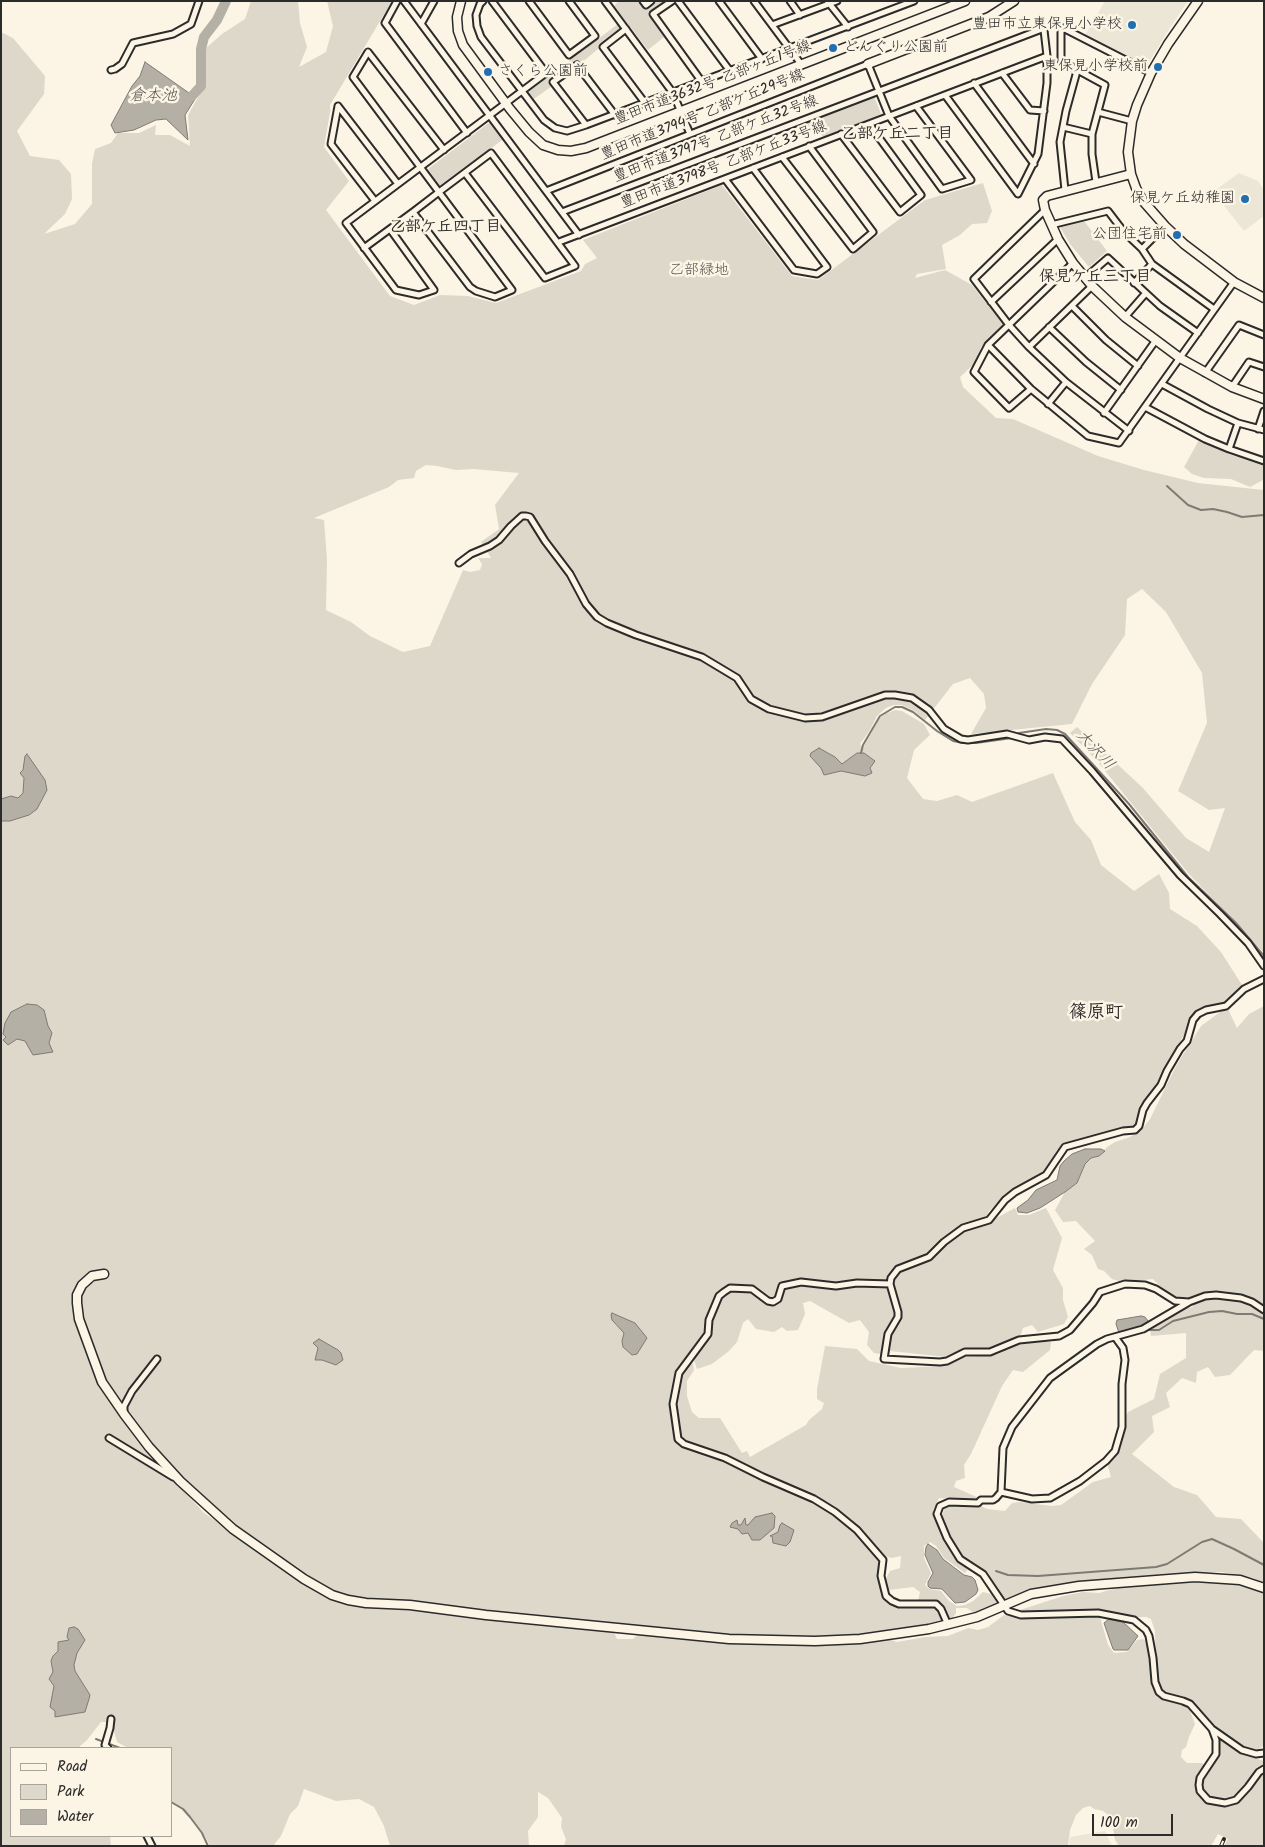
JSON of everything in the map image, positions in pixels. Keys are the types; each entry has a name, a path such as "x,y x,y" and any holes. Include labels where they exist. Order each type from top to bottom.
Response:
{"street":[{"path":"111,70 122,64 133,43 173,34 191,24 199,1"},
{"path":"397,1 385,23 467,133"},
{"path":"404,1 578,235"},
{"path":"421,24 434,1"},
{"name":"豊田市道3632号 乙部ヶ丘1号線","path":"460,1 457,17 458,31 463,45 529,132 543,145 558,150 571,151 586,148 965,1"},
{"path":"483,1 476,15 477,26 481,36 544,120 555,128 566,131 614,115 914,1"},
{"path":"390,229 434,290 419,296 396,290 346,223 467,133 509,106 522,92 546,73 492,1"},
{"path":"529,1 569,55 595,36 569,1"},
{"path":"605,1 674,92 690,134"},
{"path":"643,1 646,5 651,1"},
{"path":"672,1 653,14 702,82"},
{"path":"678,1 730,71"},
{"path":"719,1 762,59"},
{"path":"754,1 801,64"},
{"path":"790,1 800,15"},
{"path":"772,25 837,1"},
{"path":"916,106 971,180 942,189 889,116 868,64 989,17 1014,1"},
{"path":"1198,1 1151,72 1136,105 1128,152 1131,174 1143,201 1165,226 1202,259 1234,282 1264,298"},
{"path":"829,3 848,27"},
{"path":"1096,182 1092,154 1092,134 1104,85 1061,61 1061,26 1151,72"},
{"path":"626,29 603,47 645,103"},
{"name":"豊田市道3797号 乙部ケ丘32号線","path":"562,212 1042,29 1044,30 1046,56"},
{"path":"413,212 470,287 495,297 512,290 353,78 368,52 444,150"},
{"path":"945,94 1018,194 1038,154 1047,83 1046,56"},
{"name":"豊田市道3798号 乙部ケ丘33号線","path":"558,242 1046,56"},
{"name":"豊田市道3794号 乙部ケ丘29号線","path":"546,191 868,64"},
{"path":"586,125 553,82 577,65 614,115"},
{"path":"1065,190 1060,142 1062,127 1077,71"},
{"path":"1002,73 1030,110 1044,112"},
{"path":"974,84 1034,164"},
{"path":"375,202 330,144 338,106 398,184"},
{"path":"1098,112 1132,121"},
{"path":"841,134 900,212 921,195 868,124"},
{"path":"1062,127 1092,134"},
{"path":"782,157 853,249 873,232 809,146"},
{"path":"364,248 491,153 575,266 545,278 465,173"},
{"path":"725,179 794,270 817,274 827,267 753,168"},
{"path":"1131,174 1047,196 1043,200 1045,210 1058,239 1073,263 1092,286 1125,317 1180,358 1205,373 1232,387 1264,399"},
{"path":"1045,210 974,279 1009,325 1029,347 1066,382 1128,431"},
{"path":"1051,225 1108,211 1124,232 1142,249 1152,264 1214,309"},
{"path":"1142,249 1165,226"},
{"path":"991,302 1058,239"},
{"path":"1086,277 1108,258 1146,294 1198,333"},
{"path":"1031,389 1009,408 974,372 988,345 1073,263"},
{"path":"1134,283 1152,264"},
{"path":"988,345 1031,389 1088,436 1119,443 1234,282"},
{"path":"1029,347 1092,286"},
{"path":"1125,317 1146,294"},
{"path":"1072,306 1106,340 1138,366"},
{"path":"1205,373 1239,325 1264,335"},
{"path":"1049,327 1086,362 1121,390"},
{"path":"1104,413 1156,340"},
{"path":"1232,387 1249,362 1264,367"},
{"path":"1048,404 1066,382"},
{"path":"1162,384 1208,409 1238,422 1261,429 1264,411"},
{"path":"1145,407 1177,425 1229,449 1264,461"},
{"path":"1229,449 1238,422"},
{"path":"460,563 472,554 499,540 522,516 530,517 545,541 570,574 586,604 597,617 636,635 702,657 737,678 751,698 769,709 805,718 822,717 884,695 895,695 912,698 929,710 944,729 961,739 968,740 1007,734 1029,740 1051,737 1062,739 1180,875 1248,943 1264,966"},
{"path":"1189,1302 1175,1301 1156,1289 1145,1285 1125,1284 1100,1292 1070,1330 1059,1336 1019,1340 990,1352 965,1352 947,1361 940,1362 884,1359 886,1339 898,1312 890,1284 891,1278 898,1269 929,1257 944,1242 964,1228 989,1220 1014,1192 1046,1175 1065,1146 1123,1131 1135,1130 1139,1126 1147,1103 1161,1085 1180,1049 1187,1041 1193,1020 1198,1014 1206,1010 1226,1006 1244,989 1264,979"},
{"path":"104,1274 92,1276 82,1285 77,1303 78,1319 102,1382 124,1414 149,1447 180,1481 233,1529 266,1553 332,1595 348,1600 729,1639 815,1641 860,1639 948,1625 977,1617 1031,1594 1053,1590 1195,1576 1240,1580 1264,1588"},
{"path":"890,1284 857,1283 836,1286 801,1282 782,1286 778,1299 773,1302 768,1301 752,1289 730,1288 724,1292 719,1296 709,1320 708,1334 679,1373 673,1404 678,1439 684,1444 725,1458 762,1477 814,1499 835,1512 857,1530 883,1560 881,1576 886,1596 892,1602 899,1604 936,1604 941,1609 948,1625"},
{"path":"1264,1310 1252,1302 1241,1298 1210,1295 1189,1302 1143,1329 1097,1344 1050,1378 1019,1416 1003,1448 1001,1492 993,1500 981,1500 978,1503 949,1502 943,1504 940,1506 937,1514 960,1559 983,1574 1008,1611 1021,1615 1098,1613 1134,1620 1146,1630 1149,1636 1155,1682 1159,1692 1164,1696 1190,1704 1212,1729 1242,1750 1256,1754 1264,1753"},
{"path":"1001,1492 1032,1499 1050,1498 1080,1481 1106,1461 1115,1451 1122,1427 1122,1384 1126,1360 1123,1348 1115,1337"},
{"path":"124,1414 124,1406 132,1390 157,1359"},
{"path":"108,1438 180,1481"},
{"path":"106,1745 111,1719"},
{"path":"1212,1729 1216,1740 1216,1754 1200,1778 1199,1785 1200,1791 1208,1800 1225,1803 1236,1800 1259,1772 1264,1769"}],"shaded area":[{"name":"豊田市立東保見小学校","path":"1105,1 1188,1 1148,64 1144,66 1085,35"},
{"path":"1239,173 1258,181 1264,190 1264,216 1244,231 1213,192"},
{"path":"1105,1831 1112,1846 1069,1846 1070,1837"}],"green space":[{"name":"乙部緑地","path":"251,1 298,1 300,23 307,47 299,67 326,52 333,26 327,1 392,1 330,105 324,147 349,181 326,210 390,296 414,305 440,295 468,296 496,303 581,271 585,264 597,258 583,240 722,185 792,276 818,280 925,200 983,183 992,211 987,223 972,224 960,235 942,245 946,269 917,274 915,278 945,270 972,285 1003,324 981,347 975,363 960,377 963,387 996,418 1013,419 1098,456 1144,470 1198,483 1264,490 1264,953 1188,873 1097,761 1070,733 1077,727 1142,787 1186,838 1209,852 1225,808 1209,810 1178,791 1207,723 1202,673 1166,612 1142,589 1127,599 1125,635 1092,684 1072,724 971,734 986,708 984,694 970,678 953,684 925,720 913,710 902,705 886,708 877,716 860,744 863,748 880,718 895,710 902,711 924,724 930,735 914,750 907,778 923,799 937,801 957,795 972,802 1053,773 1075,822 1091,840 1101,865 1134,891 1159,874 1169,893 1170,909 1197,926 1221,952 1242,985 1224,1005 1210,1006 1198,1010 1193,1015 1160,1080 1146,1098 1136,1119 1136,1125 1132,1129 1063,1145 1057,1151 1044,1175 1010,1192 979,1221 958,1229 920,1258 893,1268 888,1279 889,1290 897,1311 884,1336 881,1354 874,1353 867,1345 869,1332 860,1320 849,1323 810,1301 803,1303 805,1314 798,1330 787,1331 782,1327 774,1332 756,1329 748,1319 743,1323 737,1342 729,1351 712,1364 697,1369 694,1360 682,1364 676,1376 671,1401 671,1420 675,1437 680,1443 719,1457 759,1478 809,1498 824,1507 862,1538 880,1559 883,1592 894,1604 934,1605 938,1608 944,1619 942,1622 888,1631 832,1637 724,1636 348,1597 300,1576 236,1528 177,1474 144,1437 113,1395 91,1349 86,1350 93,1371 106,1396 121,1418 204,1513 332,1598 355,1605 613,1630 617,1639 633,1639 640,1633 695,1638 885,1638 897,1642 925,1637 948,1636 968,1628 978,1630 988,1627 1004,1615 1021,1618 1100,1617 1108,1645 1114,1653 1127,1652 1137,1640 1144,1639 1147,1643 1151,1663 1151,1683 1156,1692 1166,1699 1185,1705 1190,1711 1195,1724 1186,1747 1182,1750 1181,1757 1187,1763 1214,1764 1218,1753 1215,1733 1245,1755 1264,1761 1264,1846 1224,1846 1228,1839 1218,1834 1211,1846 1119,1846 1115,1840 1112,1822 1108,1815 1090,1806 1083,1808 1076,1815 1070,1830 1068,1846 564,1846 566,1839 561,1827 562,1818 548,1798 538,1792 538,1817 528,1831 529,1846 390,1846 384,1826 374,1807 359,1799 336,1801 304,1789 298,1806 290,1814 281,1836 273,1846 210,1846 188,1813 172,1802 172,1747 126,1747 117,1742 113,1728 107,1722 101,1722 79,1747 10,1747 10,1837 110,1837 111,1846 1,1846 1,32 13,38 45,76 44,94 17,131 30,156 59,160 71,174 72,199 65,214 44,234 75,224 92,204 92,164 95,149 111,143 118,133 139,133 156,125 155,135 170,135 190,146 188,115 204,87 205,49 222,34 245,19","holes":["426,465 456,470 474,469 519,473 495,505 499,529 481,542 491,558 478,558 482,564 480,570 470,572 463,570 430,646 403,652 370,636 351,622 326,610 327,560 324,520 314,518 389,487 398,480 414,478 416,471"]},
{"path":"619,1 638,1 645,8 654,1 665,1 648,14 664,37 648,50 614,6"},
{"path":"618,24 622,29 580,64 578,62 550,82 552,86 531,101 526,93"},
{"path":"874,96 881,114 823,137 818,129 804,134 799,124"},
{"path":"490,122 505,138 439,186 428,169"},
{"path":"1084,221 1107,251 1089,267 1070,244 1060,227"},
{"path":"1199,440 1231,455 1264,464 1263,480 1250,487 1231,479 1204,478 1192,474 1184,467"},
{"path":"1264,1006 1264,1351 1254,1350 1230,1375 1215,1377 1208,1367 1197,1372 1196,1383 1182,1378 1166,1393 1170,1407 1152,1416 1154,1432 1132,1454 1174,1487 1197,1495 1216,1517 1241,1519 1264,1543 1264,1584 1253,1578 1222,1572 1153,1575 1060,1584 1026,1593 1004,1602 982,1570 963,1559 959,1553 943,1523 942,1515 946,1506 954,1503 977,1504 987,1509 1005,1511 1012,1503 1019,1502 1052,1506 1061,1505 1093,1482 1111,1477 1107,1463 1121,1447 1124,1419 1128,1412 1154,1399 1160,1374 1186,1358 1186,1333 1151,1336 1150,1327 1178,1309 1193,1307 1192,1299 1176,1298 1168,1294 1153,1279 1122,1282 1112,1279 1104,1271 1098,1269 1092,1255 1084,1249 1095,1241 1076,1221 1063,1222 1055,1210 1065,1192 1077,1183 1085,1164 1091,1158 1099,1156 1107,1147 1115,1142 1130,1137 1142,1129 1150,1119 1176,1066 1201,1026 1227,1007 1237,1028 1249,1014"},
{"path":"1015,1208 1018,1215 1029,1215 1046,1208 1062,1238 1053,1270 1063,1288 1063,1300 1068,1317 1064,1324 1038,1332 1032,1325 1023,1328 1020,1337 999,1348 967,1350 946,1357 890,1351 888,1345 891,1334 899,1319 892,1283 898,1272 931,1260 946,1243 967,1229 987,1223"},
{"path":"1035,1341 1051,1342 1050,1350 1023,1372 1013,1370 1002,1386 971,1454 964,1465 965,1478 956,1481 954,1487 979,1498 978,1501 939,1498 933,1510 937,1523 955,1558 968,1569 965,1573 944,1558 936,1546 930,1542 924,1546 924,1558 931,1573 925,1585 930,1589 941,1591 949,1601 957,1606 973,1601 983,1592 991,1594 998,1605 974,1613 967,1608 956,1608 956,1613 950,1622 943,1609 936,1602 918,1601 920,1592 913,1587 889,1590 884,1582 890,1571 900,1568 901,1556 892,1558 883,1556 845,1518 815,1497 699,1445 684,1443 679,1437 677,1398 684,1369 693,1363 694,1370 687,1381 687,1396 692,1412 699,1418 720,1418 742,1453 747,1451 750,1457 806,1425 822,1409 824,1403 817,1399 817,1389 825,1346 857,1349 869,1361 901,1368 945,1366 965,1357 996,1355 1021,1344"},
{"path":"1197,1581 1241,1585 1264,1594 1264,1745 1259,1749 1243,1749 1211,1725 1190,1702 1166,1695 1161,1691 1156,1681 1155,1631 1151,1619 1131,1617 1100,1610 1014,1612 1063,1596 1083,1592 1099,1593 1117,1588"}],"water":[{"name":"倉本池","path":"145,62 195,99 185,115 188,140 166,119 156,120 134,130 115,133 111,125 132,86 140,76"},
{"path":"819,748 835,757 842,764 857,753 864,753 875,761 870,768 872,773 865,776 841,771 824,775 821,768 810,756 811,753"},
{"path":"27,754 45,780 47,790 37,809 29,815 10,821 1,821 1,799 11,796 18,798 23,793 24,778 20,773 23,770"},
{"path":"27,1004 37,1005 44,1010 52,1033 49,1043 53,1052 33,1055 25,1041 17,1039 8,1045 3,1040 6,1037 3,1034 5,1023 11,1012"},
{"path":"1085,1149 1101,1149 1105,1151 1099,1156 1091,1158 1085,1164 1077,1183 1065,1192 1040,1208 1027,1213 1018,1212 1017,1208 1028,1200 1036,1190 1057,1180 1060,1166 1064,1161 1072,1154"},
{"path":"612,1313 635,1323 647,1338 637,1354 632,1355 623,1347 624,1333 612,1320"},
{"path":"1145,1317 1148,1321 1146,1325 1149,1330 1136,1329 1119,1333 1116,1324 1117,1320"},
{"path":"319,1339 338,1350 343,1360 336,1365 322,1360 315,1360 318,1348 313,1343"},
{"path":"772,1513 775,1516 774,1528 760,1540 752,1540 748,1533 742,1534 738,1529 730,1527 737,1520 738,1525 741,1525 745,1518 746,1525 748,1525 755,1517"},
{"path":"782,1523 794,1530 790,1542 786,1546 773,1543 772,1536 770,1536 778,1532"},
{"path":"928,1544 937,1550 943,1559 964,1575 975,1580 978,1590 976,1594 965,1602 955,1603 942,1589 930,1588 928,1586 933,1573 925,1555"},
{"path":"1109,1619 1123,1622 1138,1636 1128,1650 1113,1649 1104,1623"},
{"path":"74,1627 78,1629 85,1640 77,1653 74,1665 75,1671 90,1695 85,1712 55,1717 55,1711 50,1707 54,1686 49,1679 53,1672 51,1661 58,1651 58,1642 69,1640 67,1637 69,1628"}],"waterway":[{"path":"192,96 201,86 201,49 204,37 217,20 226,1"},
{"path":"1167,486 1188,505 1201,510 1213,509 1242,517 1264,515"},
{"name":"大沢川","path":"861,753 863,745 880,716 895,707 902,707 913,712 953,741 976,743 1012,738"},
{"name":"大沢川","path":"1016,735 1046,729 1057,730 1065,734 1129,804 1188,877 1236,923 1264,956"},
{"path":"1149,1330 1159,1330 1173,1321 1209,1312 1222,1311 1252,1314 1264,1319"},
{"path":"996,1571 1008,1575 1038,1576 1156,1567 1167,1564 1202,1542 1212,1539 1264,1565"},
{"path":"96,1739 117,1747"},
{"path":"172,1803 183,1809 190,1817 202,1833 208,1846"}],"railway":[{"path":"1221,1846 1224,1839"}],"place":[{"name":"豊田市立東保見小学校","path":"1132,25"},
{"name":"どんぐり公園前","path":"833,48"},
{"name":"東保見小学校前","path":"1158,67"},
{"name":"さくら公園前","path":"488,72"},
{"name":"保見ケ丘幼稚園","path":"1245,199"},
{"name":"公団住宅前","path":"1177,235"}],"district":[{"name":"乙部ケ丘二丁目","path":"897,135"},
{"name":"乙部ケ丘四丁目","path":"445,228"},
{"name":"保見ケ丘三丁目","path":"1095,278"},
{"name":"篠原町","path":"1096,1014"}]}
